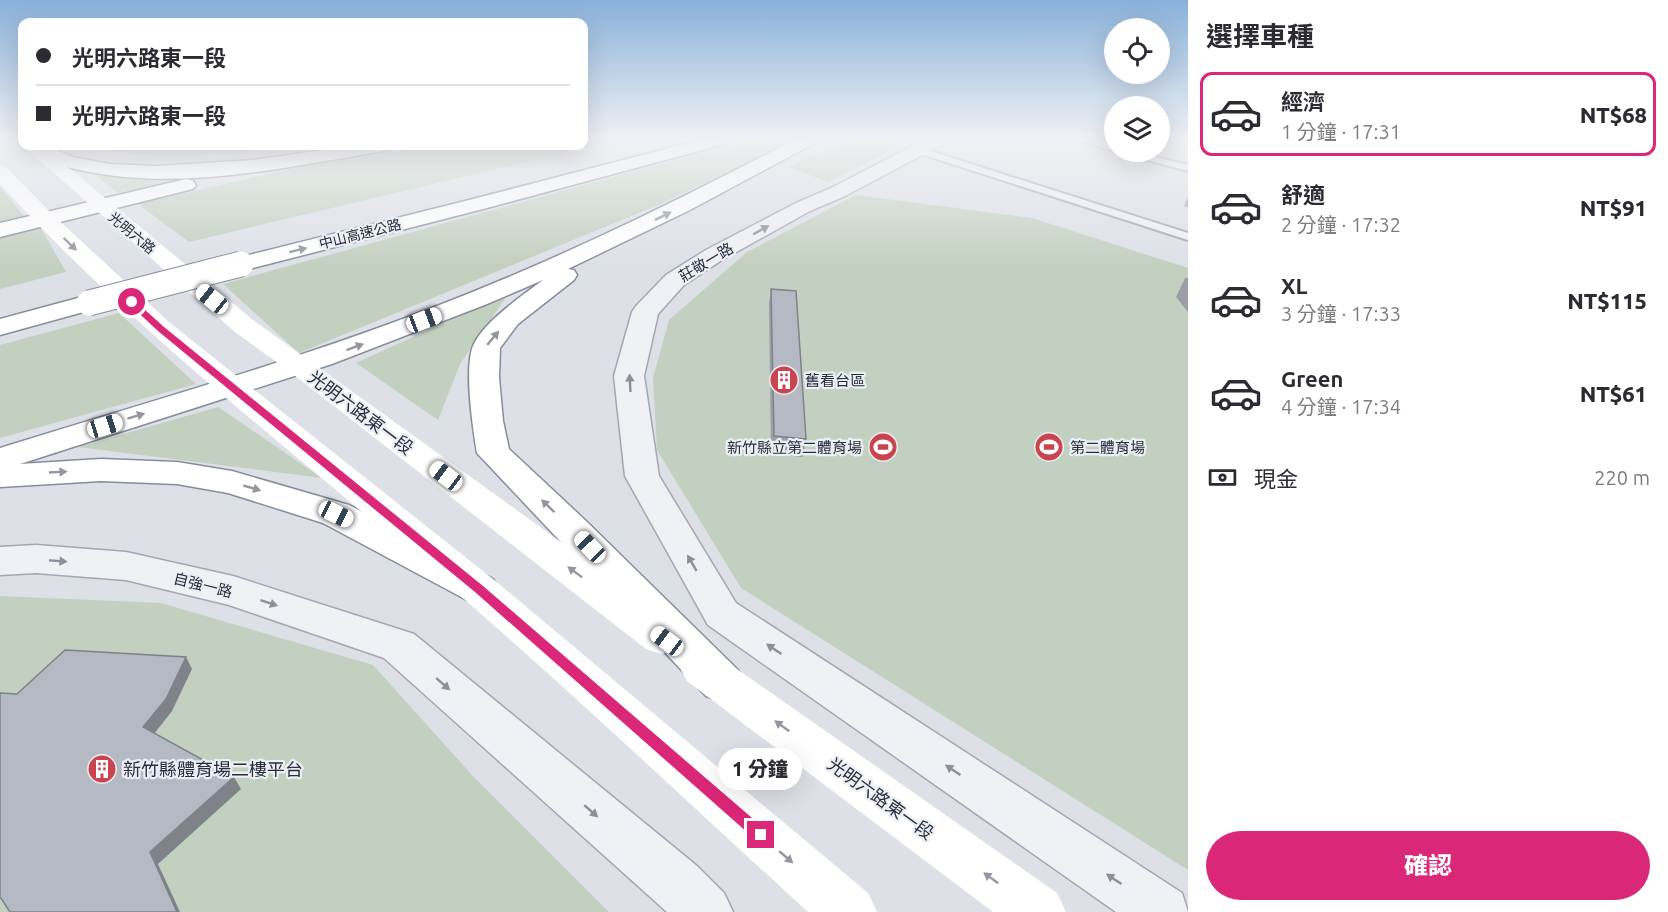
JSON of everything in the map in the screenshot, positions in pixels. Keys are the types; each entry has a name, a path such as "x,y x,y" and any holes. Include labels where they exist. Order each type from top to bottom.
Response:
{"main road":[{"path":"10,183 44,219 93,293 161,329 479,589 849,912"},
{"name":"光明六路","path":"74,183 179,272"},
{"path":"0,230 198,183"},
{"name":"中山高速公路","path":"0,327 93,293 503,183"},
{"name":"中山高速公路","path":"232,257 468,207 560,183"},
{"path":"0,459 231,387 389,334 478,299 610,242 727,183"},
{"path":"610,242 509,318 486,346 484,389 493,453 573,530 722,683"},
{"name":"光明六路東一段","path":"179,272 244,326 722,683 1038,912"},
{"name":"中山高速公路","path":"0,304 93,293"},
{"path":"0,476 101,470 177,473 232,482 336,514 396,543 479,589"}],"street":[{"name":"莊敬一路","path":"856,183 803,207 714,255 675,280 645,312 628,376 642,476 722,614 1163,912"},
{"name":"自強一路","path":"0,561 36,559 126,566 233,591 399,646 678,885 705,912"}],"lane":[{"path":"1034,183 1188,237"}],"green space":[{"path":"105,183 169,183 118,193"},
{"path":"231,183 439,183 189,242 138,204"},
{"path":"593,183 706,183 663,203 299,353 223,284"},
{"path":"0,186 26,219 0,225"},
{"path":"856,195 1032,218 1188,268 1188,870 741,588 657,450 653,378 669,320 747,252"},
{"path":"38,223 66,272 0,289 0,232"},
{"path":"509,293 460,364 438,420 356,363"},
{"path":"119,313 196,384 0,438 0,345"},
{"path":"218,407 322,478 78,447"},
{"path":"0,596 161,603 373,665 472,775 609,912 0,912"}],"building":[{"name":"舊看台區","path":"771,289 796,291 806,439 774,436"},
{"name":"新竹縣體育場二樓平台","path":"65,650 186,657 166,699 143,727 234,777 150,852 177,912 10,912 0,897 0,693 17,694"}],"place":[{"name":"舊看台區","path":"784,380"},
{"name":"新竹縣立第二體育場","path":"883,447"},
{"name":"第二體育場","path":"1049,447"},
{"name":"新竹縣體育場二樓平台","path":"102,769"}],"route":[{"path":"132,302 161,329 479,589 761,835"}]}
